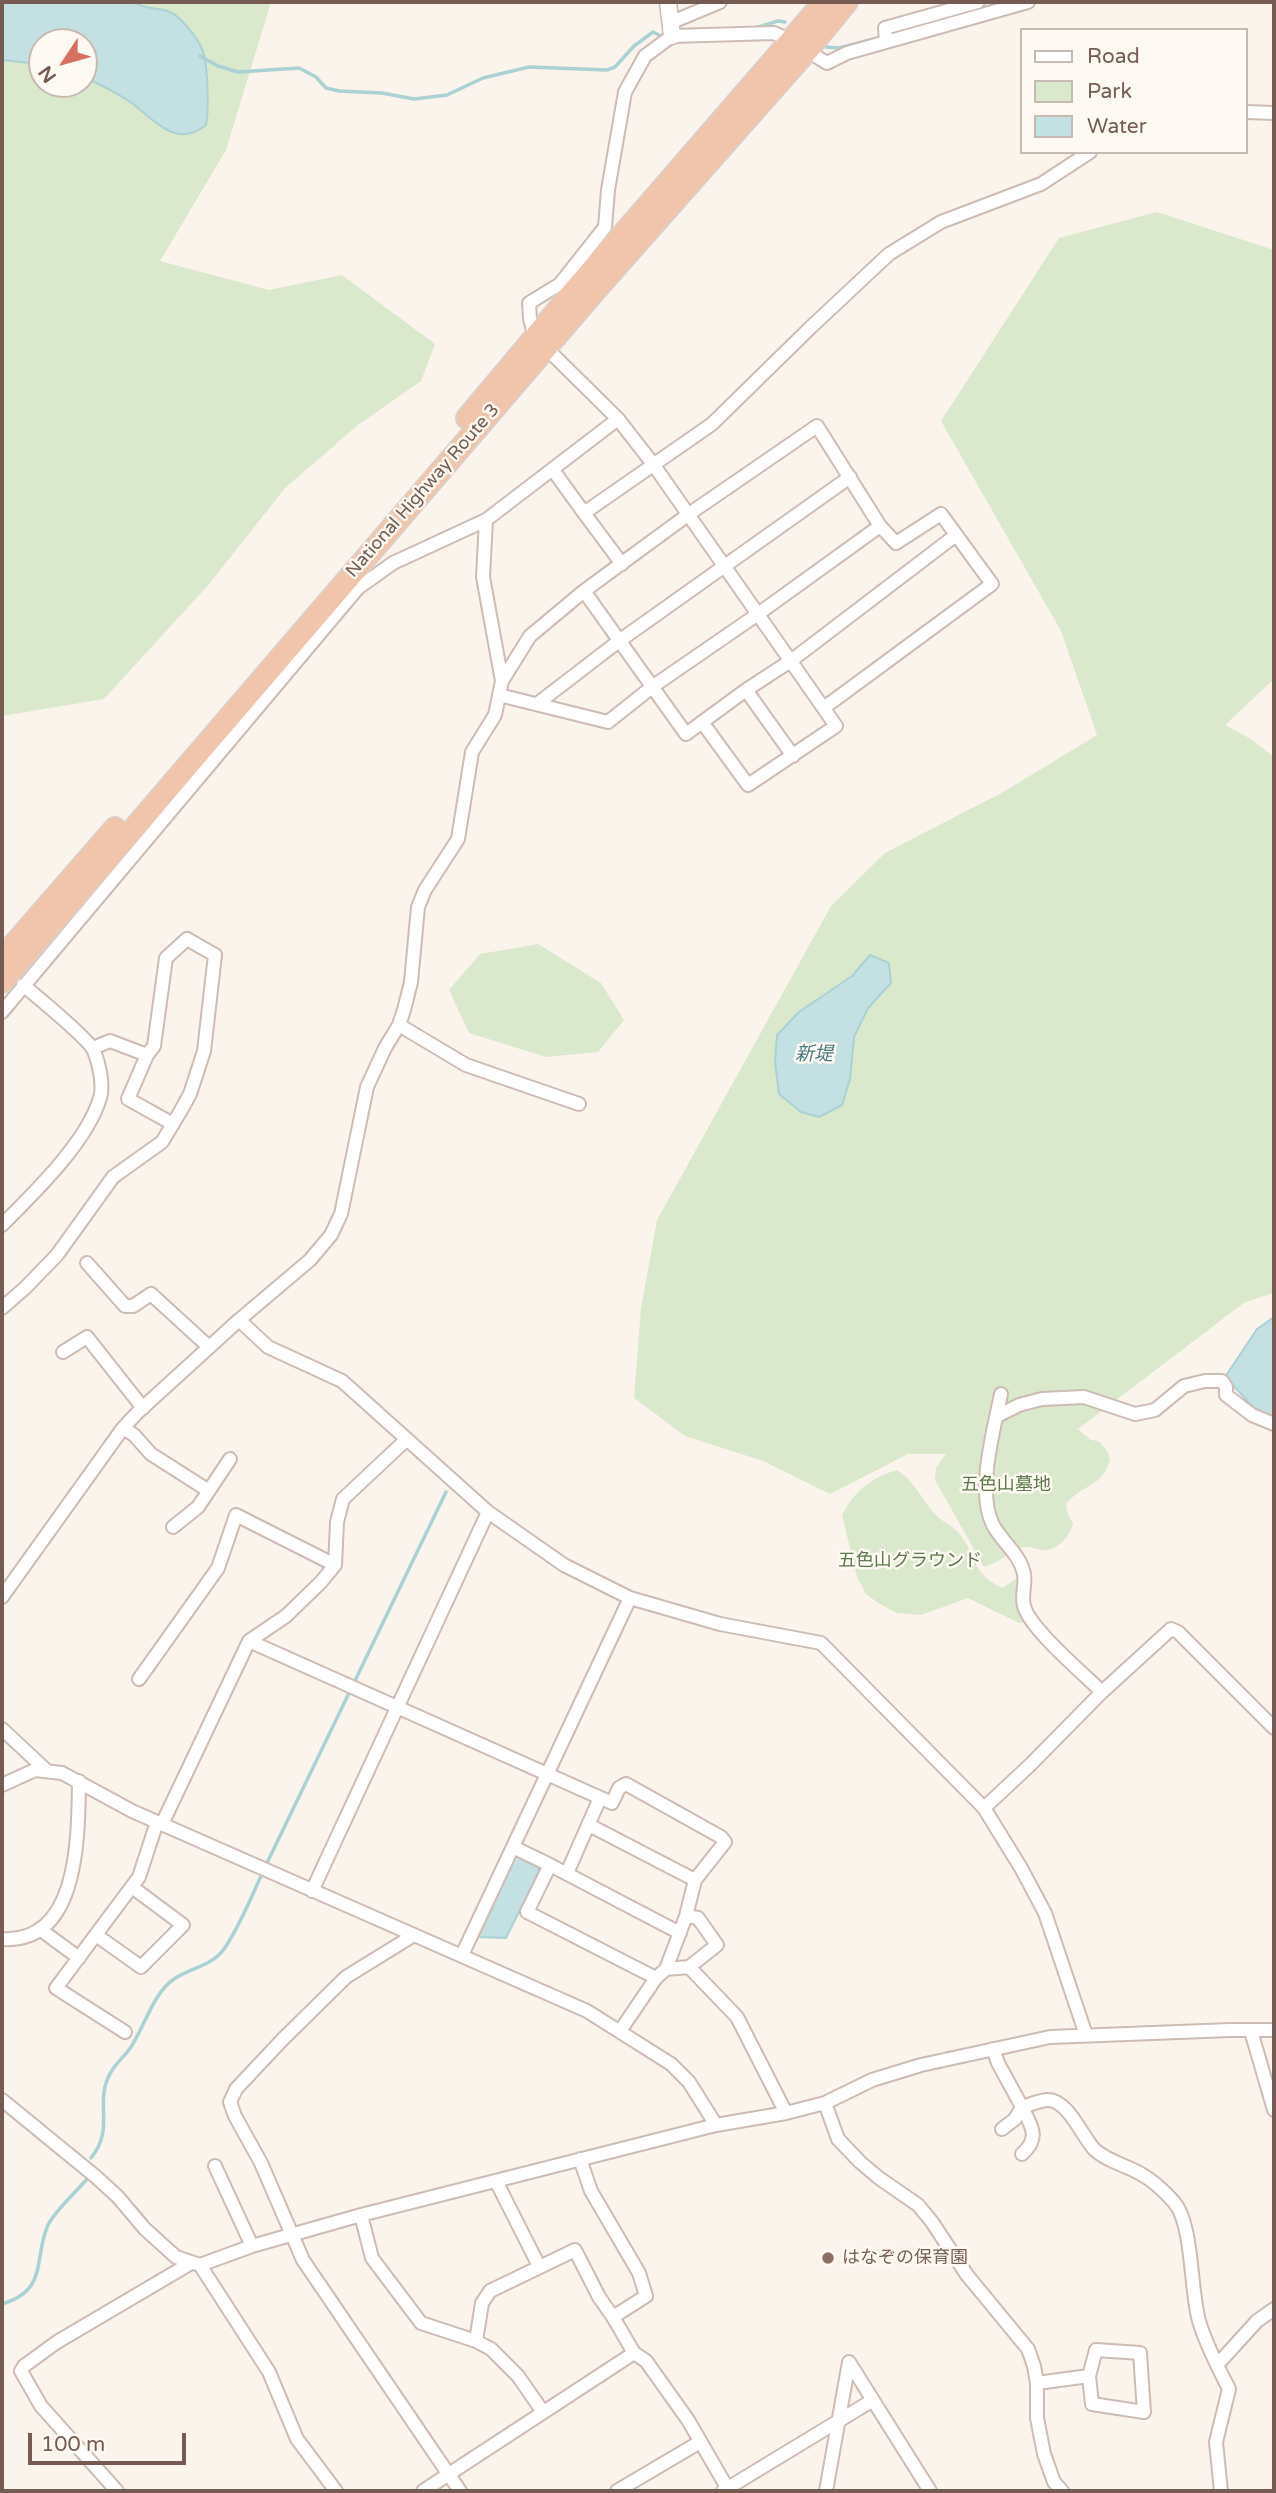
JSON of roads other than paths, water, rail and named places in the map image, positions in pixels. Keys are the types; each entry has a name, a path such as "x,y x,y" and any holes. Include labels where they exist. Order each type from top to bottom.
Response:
{"highway":[{"name":"National Highway Route 3","path":"799,46 824,2"},
{"name":"National Highway Route 3","path":"2,958 799,46 847,2"},
{"name":"National Highway Route 3","path":"12,983 540,342"}],"street":[{"path":"668,2 672,29"},
{"path":"702,722 748,785 836,726 653,464 618,419 540,342 530,319 529,303 559,284 605,227 608,190 625,92 645,57 672,29 720,2"},
{"path":"886,42 885,29 978,2"},
{"path":"672,29 774,33 827,63 847,53 1028,2"},
{"path":"1248,112 1274,113"},
{"path":"583,513 712,424 889,254 941,222 1041,184 1087,154"},
{"path":"4,1005 12,983 358,588 393,563 486,520 618,419"},
{"path":"2,1597 124,1428 239,1320 310,1261 331,1235 341,1214 367,1087 399,1025 411,982 418,907 425,890 458,839 472,752 495,715 502,681 530,636 689,514 817,426 880,526 895,543 941,514 992,584 825,707"},
{"path":"553,470 622,564"},
{"path":"537,704 619,641 850,477"},
{"path":"486,520 483,577 502,681"},
{"path":"499,695 608,722 652,687 880,526"},
{"path":"584,592 686,734 792,660 956,535"},
{"path":"746,690 793,755"},
{"path":"2,1308 57,1255 113,1177 162,1142 173,1124 190,1094 204,1051 215,955 187,939 166,958 154,1046 147,1055 128,1100 173,1124"},
{"path":"2,1225 79,1142 100,1097 99,1072 93,1048 12,983"},
{"path":"399,1025 466,1065 579,1104"},
{"path":"93,1048 110,1041 147,1055"},
{"path":"87,1264 125,1306 133,1306 151,1294 209,1347"},
{"path":"239,1320 268,1346 342,1381 488,1512 564,1565 630,1598 720,1624 821,1643 984,1808 1045,1913 1086,2035"},
{"path":"63,1352 87,1337 143,1408"},
{"path":"997,1416 1019,1405 1042,1399 1084,1397 1135,1414 1155,1410 1184,1387 1205,1381 1222,1381 1226,1387 1226,1395 1252,1415 1274,1423"},
{"path":"1001,1394 986,1493 987,1511 993,1526 1016,1556 1024,1574 1024,1606 1043,1636 1102,1692"},
{"path":"124,1428 151,1454 209,1491"},
{"path":"125,2032 56,1987 139,1877 159,1823 248,1641 286,1616 335,1565 337,1521 343,1499 407,1439"},
{"path":"173,1527 198,1507 230,1459"},
{"path":"312,1891 488,1512"},
{"path":"139,1679 218,1568 236,1515 335,1565"},
{"path":"462,1955 630,1598"},
{"path":"984,1808 1102,1692 1171,1629 1178,1632 1274,1728"},
{"path":"248,1641 612,1803 619,1788 626,1784 721,1836 725,1842 695,1880 680,1933 661,1974 620,2031"},
{"path":"2,1729 46,1770"},
{"path":"2,1784 35,1770 61,1773 159,1823 587,2011 671,2064 689,2082 716,2125"},
{"path":"2,1939 12,1940 41,1930 53,1919 65,1897 75,1856 79,1781"},
{"path":"567,1873 600,1798"},
{"path":"589,1825 695,1880"},
{"path":"513,1847 680,1933"},
{"path":"550,1865 527,1912 661,1974 689,1967 717,1945 698,1918 686,1916"},
{"path":"96,1935 141,1967 183,1925 132,1887"},
{"path":"41,1930 79,1958"},
{"path":"414,1935 376,1956 346,1977 274,2048 236,2089 230,2102 261,2163 303,2260 460,2491"},
{"path":"689,1967 737,2017 786,2113"},
{"path":"117,2491 41,2406 21,2371 23,2366 57,2342 196,2264 361,2215 496,2180 716,2125 786,2113 825,2102 872,2080 921,2065 993,2049 1050,2037 1274,2030"},
{"path":"1251,2031 1274,2110"},
{"path":"993,2049 1033,2131 1031,2146 1022,2154"},
{"path":"1002,2129 1014,2119 1022,2107 1046,2099 1063,2106 1094,2149 1106,2158 1144,2175 1173,2201 1182,2213 1199,2320 1212,2357 1229,2389 1216,2442 1221,2491"},
{"path":"2,2100 95,2176 118,2197 145,2229 176,2257 196,2264 270,2372 297,2439 337,2491"},
{"path":"825,2102 838,2139 879,2178 918,2205 967,2275 1028,2349 1037,2384 1037,2418 1044,2454 1054,2482 1062,2491"},
{"path":"580,2159 591,2191 639,2273 646,2296 613,2317"},
{"path":"215,2166 252,2246"},
{"path":"496,2180 539,2266"},
{"path":"361,2215 372,2258 421,2323 476,2341 491,2349 509,2365 543,2412"},
{"path":"476,2341 482,2303 490,2291 575,2250 599,2297 634,2353 646,2361 700,2442 727,2490 873,2400"},
{"path":"1217,2365 1257,2321 1274,2309"},
{"path":"1096,2350 1140,2353 1144,2412 1092,2404 1089,2376 1096,2350"},
{"path":"423,2491 634,2353"},
{"path":"826,2491 849,2362 925,2490"},
{"path":"1037,2384 1089,2376"},
{"path":"617,2491 700,2442"}],"water":[{"path":"2,2 133,2 165,10 193,33 204,55 207,86 206,125 195,132 174,133 156,123 124,98 98,84 98,28 28,28 28,63 2,60"},
{"name":"新堤","path":"870,955 889,963 891,983 868,1008 854,1037 850,1079 842,1105 819,1117 801,1112 779,1094 775,1062 777,1035 799,1012 852,976"},
{"path":"1274,1317 1274,1420 1256,1410 1225,1377 1257,1329"},
{"path":"513,1854 538,1867 539,1871 506,1938 475,1937"}],"waterway":[{"path":"937,21 1004,2"},
{"path":"752,29 778,21 785,22"},
{"path":"200,56 218,66 238,72 299,68 316,77 326,88 414,99 447,95 483,78 529,67 607,70 615,67 634,46 653,32 663,37"},
{"path":"826,47 839,48 882,37"},
{"path":"266,1865 446,1492"},
{"path":"91,2158 102,2136 104,2094 111,2072 131,2047 155,2001 167,1985 180,1975 213,1959 224,1949 263,1872"},
{"path":"2,2304 27,2291 37,2272 48,2225 87,2179"}],"place":[{"name":"はなぞの保育園","path":"828,2258"}],"park label":[{"name":"五色山墓地","path":"1006,1485"},
{"name":"五色山グラウンド","path":"910,1561"}]}
